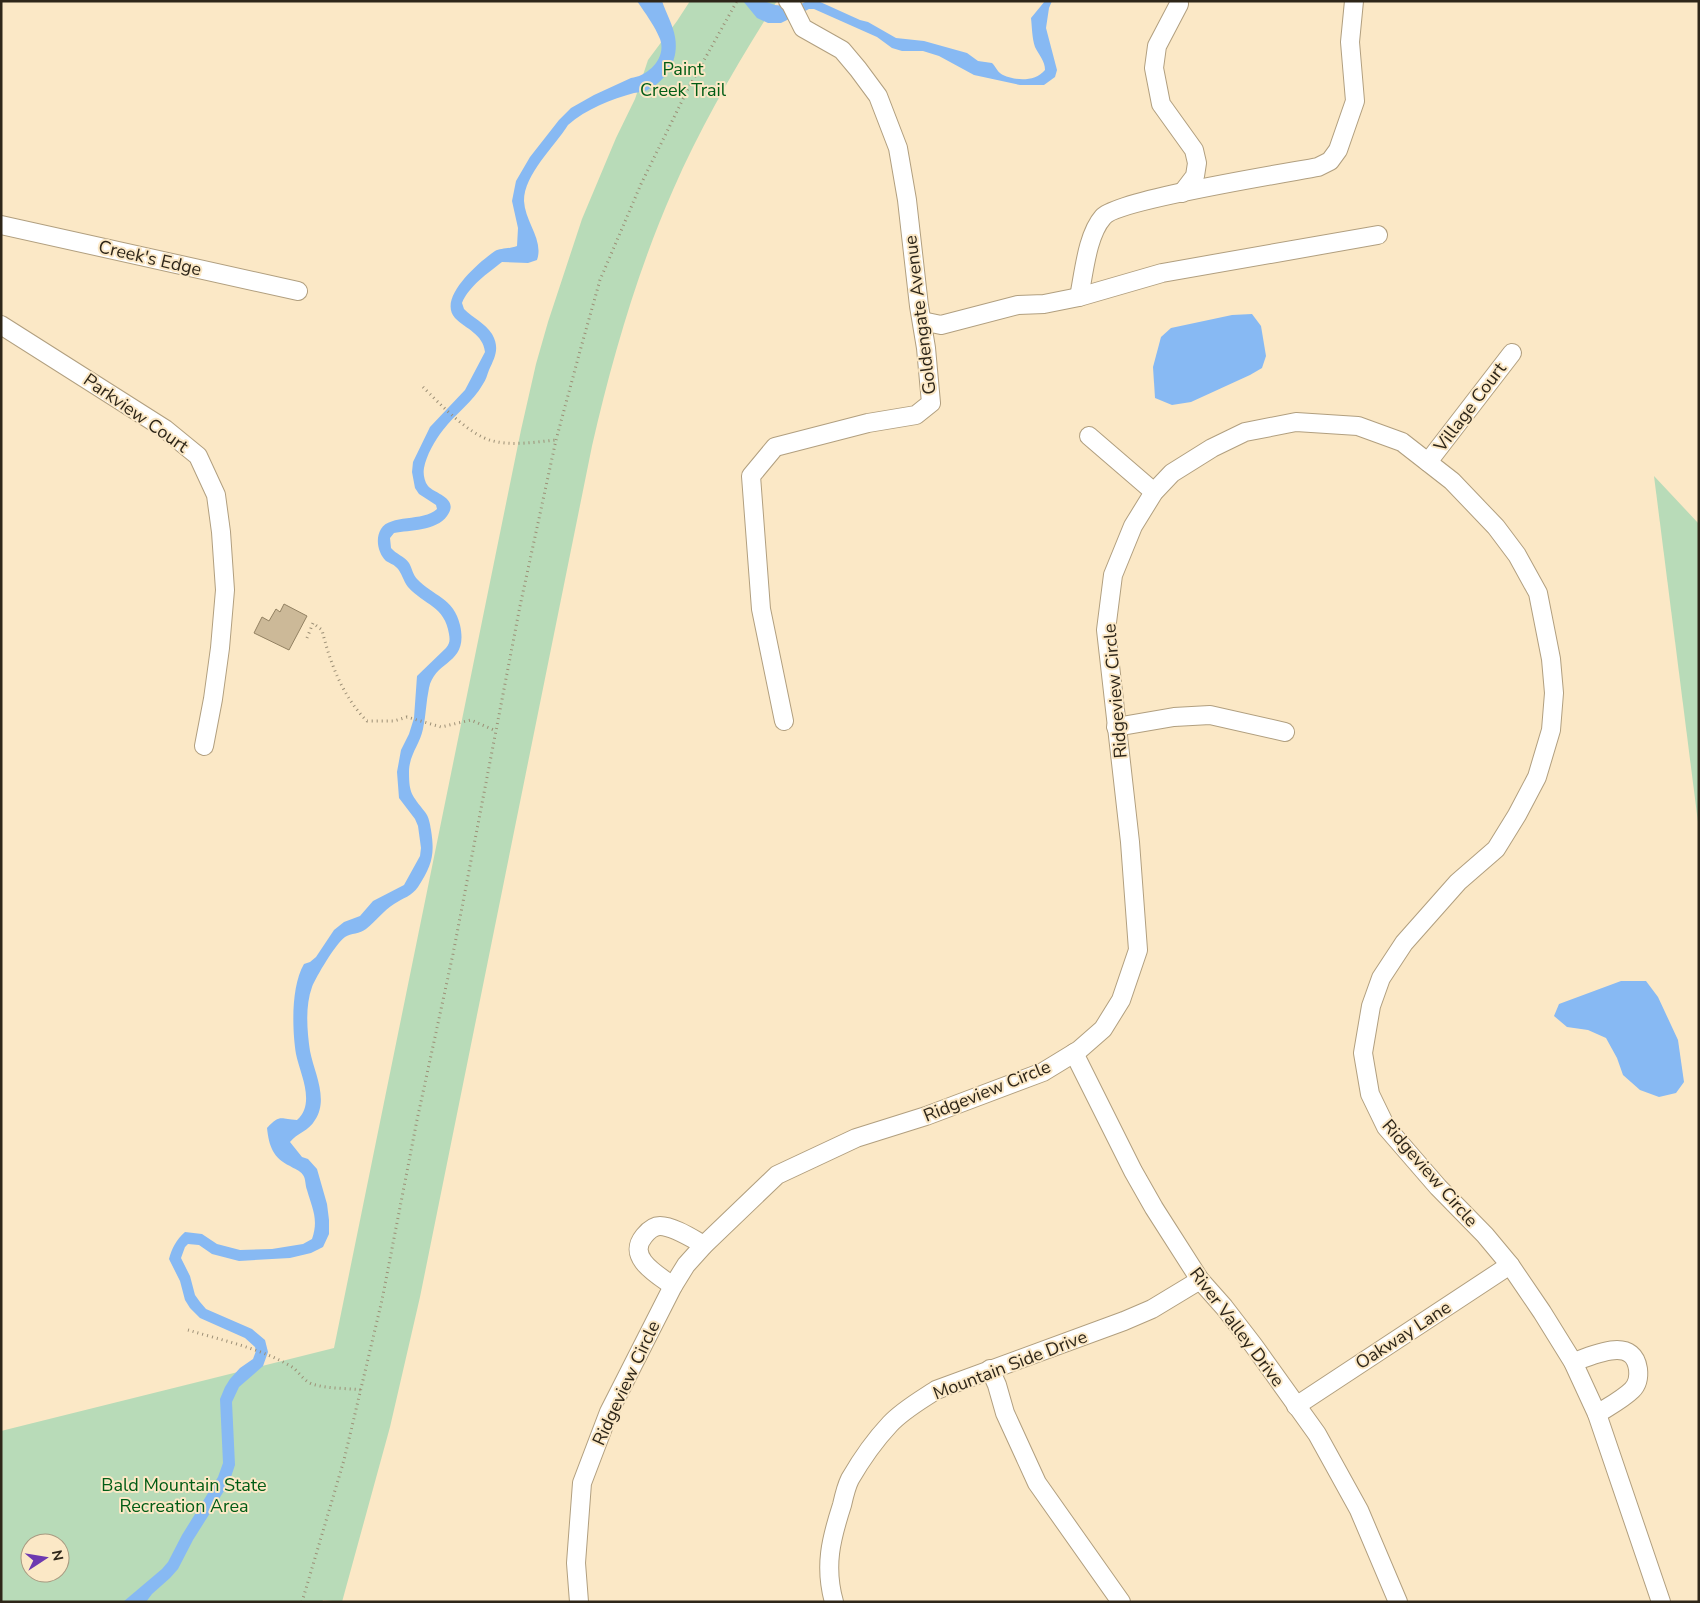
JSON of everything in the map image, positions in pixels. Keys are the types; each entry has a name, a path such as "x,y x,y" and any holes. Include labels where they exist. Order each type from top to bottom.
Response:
{"street":[{"name":"Goldengate Avenue","path":"784,722 761,609 751,476 775,446 868,423 916,415 931,403 907,200 898,148 878,96 842,50 803,28 788,1"},
{"path":"1079,297 1094,230 1104,216 1120,208 1137,203 1318,167 1330,161 1338,150 1355,102 1350,42 1354,1"},
{"path":"1179,4 1157,46 1154,68 1161,104 1194,150 1197,164 1195,176 1182,193"},
{"name":"Creek's Edge","path":"1,225 298,291"},
{"path":"922,321 941,325 1018,305 1044,304 1079,297 1162,273 1378,235"},
{"name":"Parkview Court","path":"1,325 165,428 198,456 216,495 225,590 220,648 204,746"},
{"name":"Village Court","path":"1428,462 1512,353"},
{"name":"Ridgeview Circle","path":"580,1602 576,1563 582,1483 608,1412 673,1286 686,1265 704,1245 777,1175 856,1138 926,1116 1042,1072 1074,1053 1103,1028 1117,1007 1138,950 1130,842 1106,630 1113,575 1133,526 1154,492 1172,473 1212,448 1246,432 1296,422 1358,426 1402,442 1452,481 1496,527 1518,555 1538,594 1551,659 1554,693 1551,730 1537,777 1517,815 1496,848 1458,882 1440,902 1404,943 1381,978 1371,1006 1363,1053 1370,1094 1386,1127 1510,1265 1573,1362 1597,1414 1661,1602"},
{"path":"1089,436 1154,492"},
{"path":"1116,727 1174,717 1210,715 1285,732"},
{"name":"River Valley Drive","path":"1074,1053 1138,1179 1200,1280 1254,1346 1317,1434 1358,1510 1398,1602"},
{"path":"673,1286 645,1266 639,1253 641,1240 649,1230 660,1226 675,1230 704,1245"},
{"name":"Oakway Lane","path":"1296,1406 1510,1265"},
{"name":"Mountain Side Drive","path":"834,1602 829,1556 834,1530 849,1481 866,1454 891,1423 936,1390 990,1369 1058,1347 1124,1321 1152,1309 1200,1280"},
{"path":"1573,1362 1611,1350 1624,1349 1633,1356 1638,1364 1640,1377 1632,1389 1597,1414"},
{"path":"990,1369 997,1385 1004,1413 1037,1483 1121,1602"}],"path":[{"path":"302,1602 344,1460 382,1300 417,1120 453,954 520,606 556,440 600,280 641,184 688,89 719,30 737,1"},
{"path":"423,387 464,426 492,441 518,444 556,440"},
{"path":"307,638 313,624 322,630 327,652 347,695 358,712 367,721 394,720 407,717 441,727 471,720 496,731"},
{"path":"188,1330 247,1348 274,1359 293,1368 310,1383 323,1387 362,1390"}],"green space":[{"name":"Paint Creek Trail","path":"690,1 777,1 721,94 673,190 648,252 626,316 608,381 592,446 420,1297 390,1427 342,1602 323,1600 322,1602 1,1602 1,1431 334,1348 536,364 582,219 616,138 635,99 648,60"},
{"path":"1654,476 1699,524 1699,830"}],"water":[{"path":"637,1 662,1 675,37 675,53 671,67 662,80 647,90 608,102 591,109 575,119 568,125 534,171 525,191 524,201 527,216 538,245 537,260 528,263 502,262 474,285 462,303 464,309 489,330 496,348 495,357 484,382 474,397 440,434 431,448 425,463 424,475 428,486 449,501 450,510 447,516 436,525 394,533 390,538 391,548 409,563 414,576 453,609 460,625 461,638 460,648 456,655 432,679 423,729 409,766 411,790 414,798 426,814 430,825 433,846 429,866 413,893 390,907 364,931 347,936 341,940 322,968 310,994 307,1019 308,1035 321,1094 321,1103 319,1112 312,1124 290,1142 302,1157 308,1159 317,1169 327,1204 329,1234 323,1247 311,1253 290,1258 239,1261 212,1254 199,1245 188,1244 185,1247 181,1258 190,1276 195,1295 200,1302 206,1309 252,1329 265,1340 268,1352 263,1366 239,1387 232,1402 235,1465 229,1483 193,1540 178,1569 170,1578 146,1602 123,1602 168,1562 182,1535 218,1477 223,1463 220,1399 230,1379 240,1368 253,1359 256,1351 255,1347 245,1338 200,1318 190,1308 169,1259 172,1251 177,1241 185,1232 202,1234 217,1244 240,1250 272,1249 303,1244 312,1239 315,1219 304,1177 276,1155 269,1140 267,1128 278,1119 297,1120 303,1113 305,1105 305,1088 296,1054 294,1032 295,996 300,973 304,964 316,957 334,930 344,922 360,916 373,901 404,885 420,856 421,848 418,826 399,798 397,772 401,750 414,718 417,676 446,648 450,640 443,617 414,593 408,587 398,569 383,558 379,550 378,537 385,524 392,521 424,516 437,509 436,505 419,494 415,488 412,472 413,462 430,427 465,390 485,352 478,336 455,318 451,310 451,301 462,281 488,256 497,250 517,246 518,228 512,201 516,181 530,157 559,120 571,108 594,95 644,74 658,59 661,53 660,39 653,24"},
{"path":"743,1 764,1 775,5 795,7 807,1 818,1 868,22 896,38 924,41 967,53 978,61 992,63 1003,75 1025,79 1036,77 1045,70 1043,61 1034,44 1031,18 1045,1 1052,1 1046,28 1057,70 1055,77 1044,85 1020,85 974,75 939,56 923,51 902,51 892,48 877,37 814,9 809,9 781,23 768,23 757,18"},
{"path":"1252,314 1261,326 1266,356 1262,368 1191,402 1172,405 1155,398 1153,367 1161,337 1171,328 1232,315"},
{"path":"1621,981 1646,981 1658,997 1678,1040 1684,1082 1676,1093 1659,1097 1640,1090 1623,1075 1617,1058 1606,1038 1588,1030 1567,1027 1554,1016 1559,1004"}],"building":[{"path":"284,604 307,616 289,650 254,633 262,617 269,621 276,609 280,612"}],"park label":[{"name":"Bald Mountain State Recreation Area","path":"184,1495"}]}
